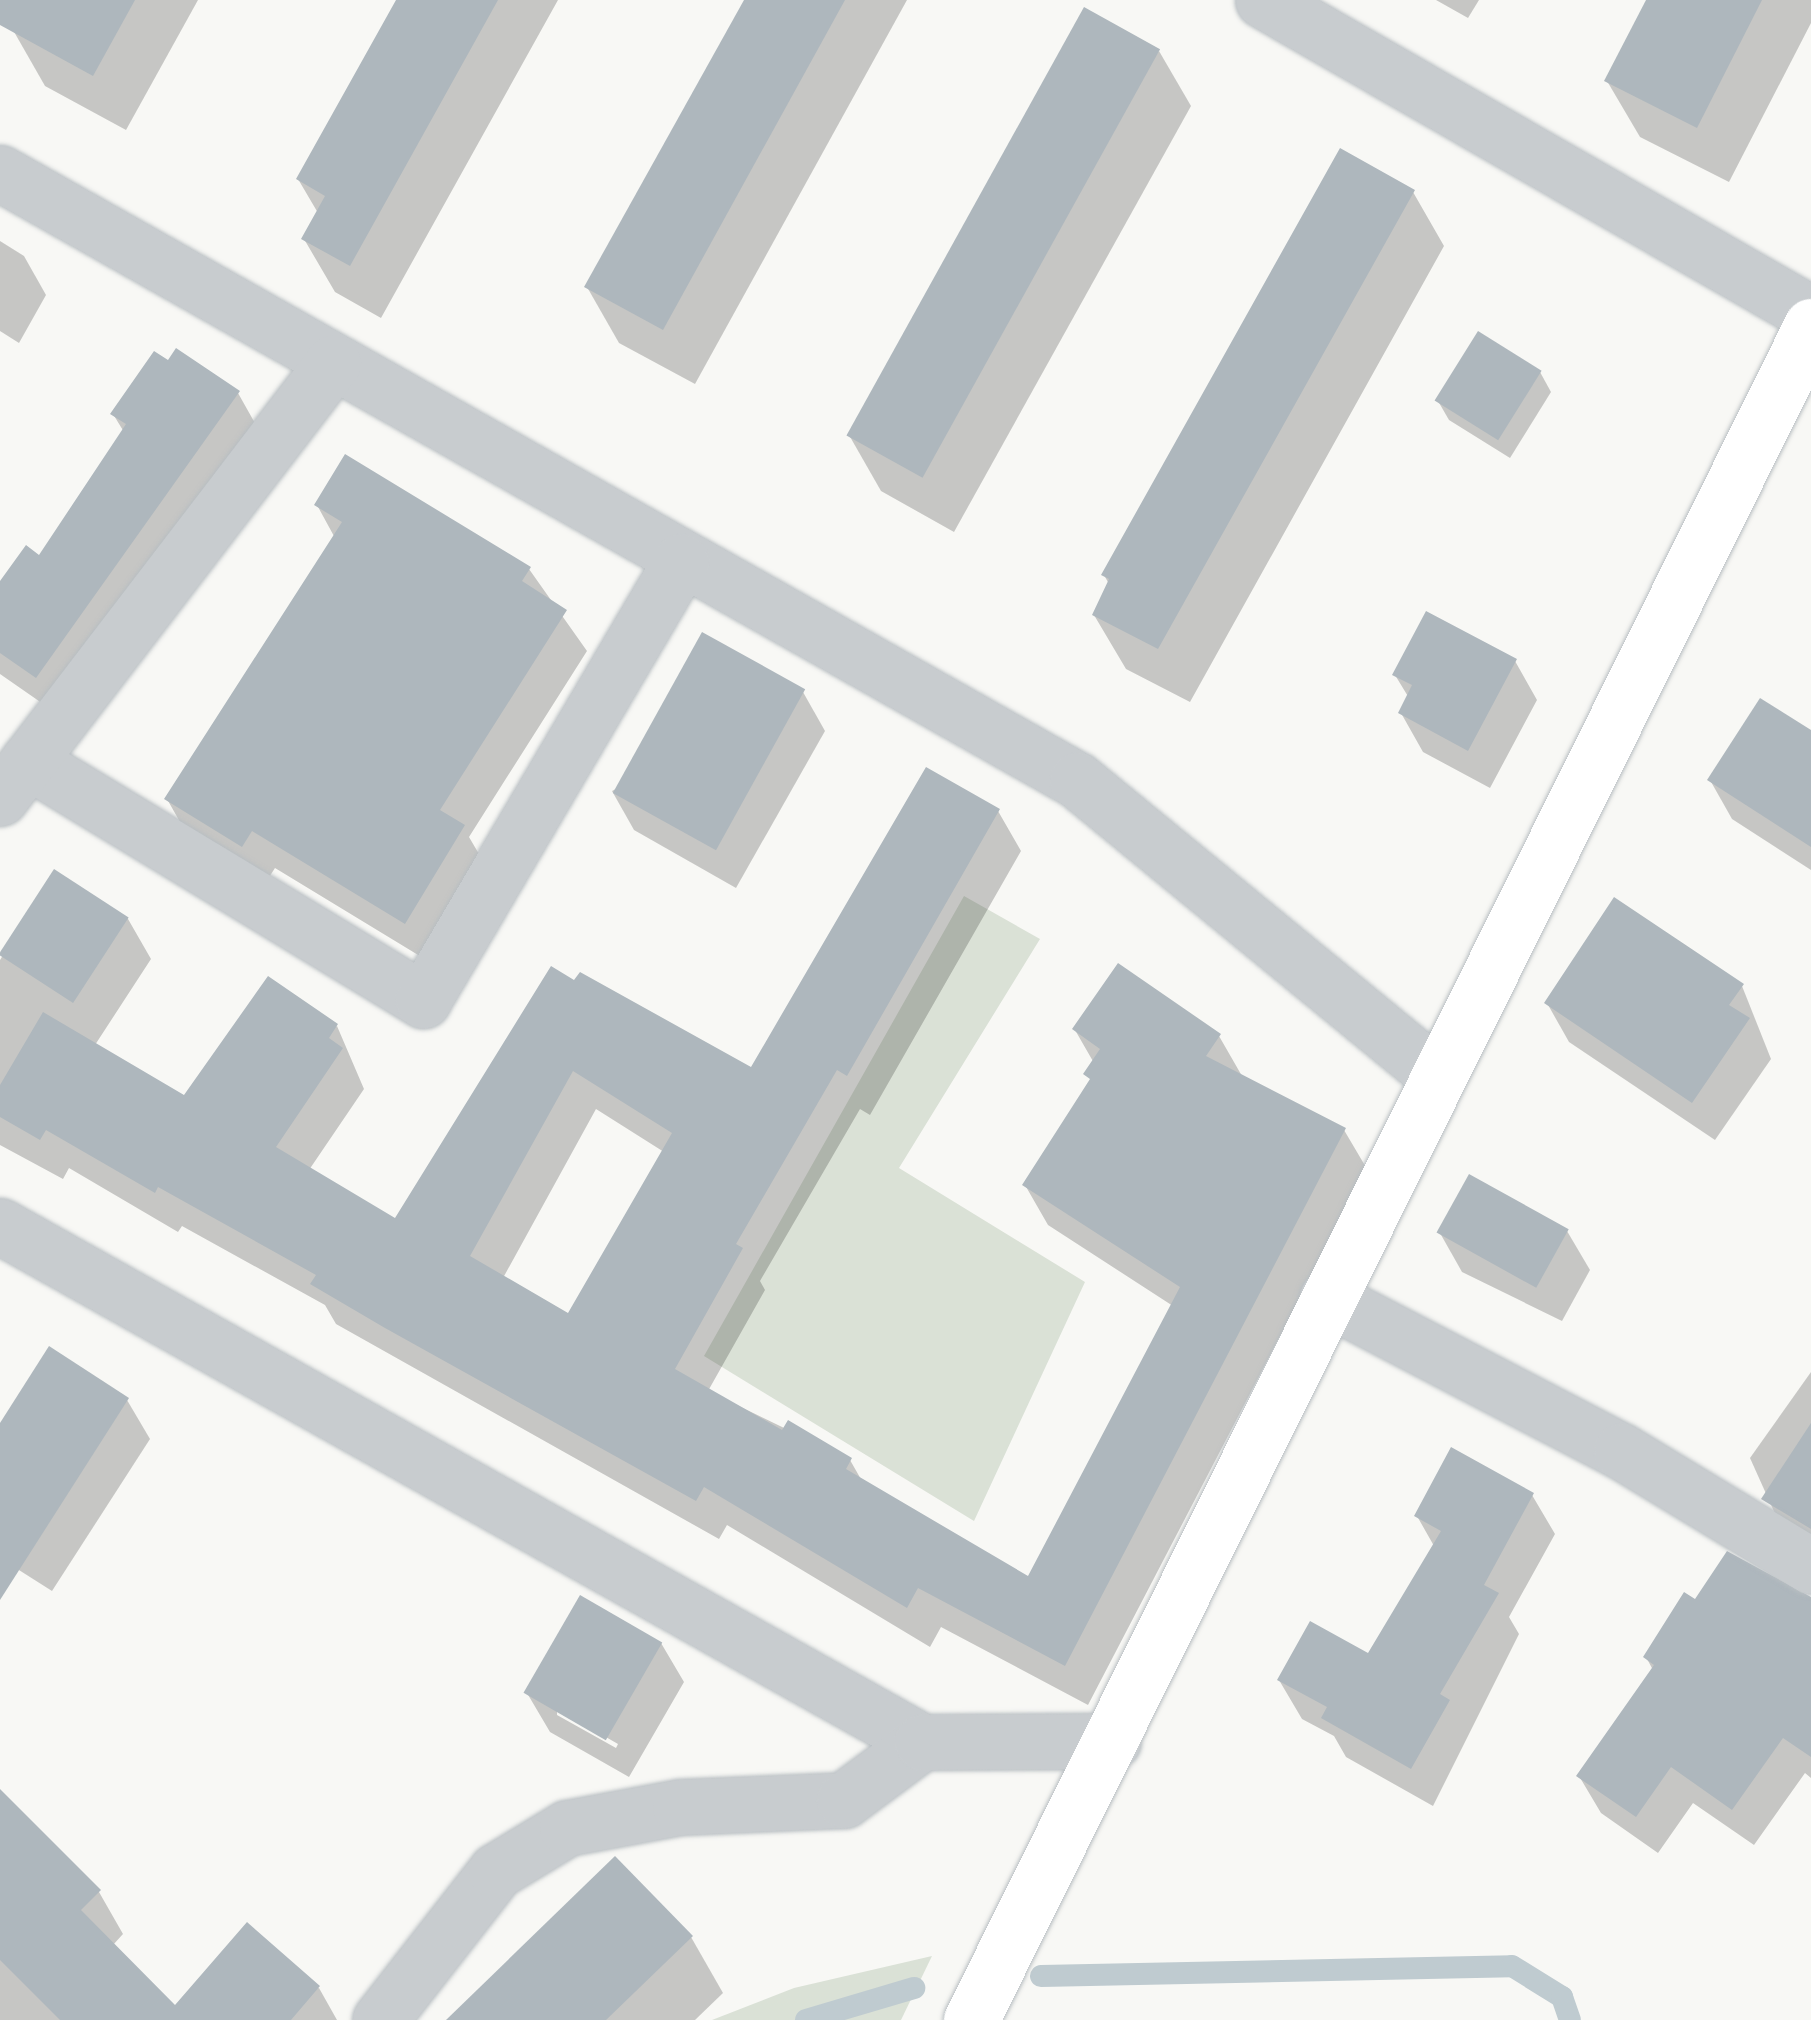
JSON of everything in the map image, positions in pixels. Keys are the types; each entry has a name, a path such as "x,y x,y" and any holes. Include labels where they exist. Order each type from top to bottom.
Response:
{"street":[{"path":"1263,0 1811,314"},
{"path":"0,173 681,561 1077,780 1436,1075"},
{"path":"970,2020 1113,1741 1436,1075 1811,326"},
{"path":"333,363 14,780 423,1000 681,561"},
{"path":"0,1226 922,1742 1113,1741"},
{"path":"1328,1298 1621,1451 1811,1566"},
{"path":"380,2020 496,1871 567,1828 680,1807 844,1800 922,1742"}],"shaded area":[{"path":"964,896 1040,939 899,1168 1085,1282 974,1521 704,1356"},
{"path":"932,1956 901,2020 712,2020 794,1988"}],"building":[{"path":"0,0 135,0 93,76 0,25"},
{"path":"396,0 498,0 350,266 301,239 325,196 296,179"},
{"path":"744,0 845,0 663,330 584,287"},
{"path":"1646,0 1762,0 1697,128 1604,81"},
{"path":"1084,7 1160,49 923,478 846,436"},
{"path":"1340,148 1415,190 1158,649 1092,615 1109,579 1101,575"},
{"path":"1478,331 1542,371 1498,440 1435,401"},
{"path":"176,348 240,391 36,678 0,653 0,581 26,545 39,555 126,424 110,414 154,351 168,360"},
{"path":"345,454 531,567 522,581 567,610 440,810 465,825 405,924 252,831 242,847 164,799 342,522 314,505"},
{"path":"1426,611 1517,659 1468,751 1398,713 1412,685 1392,675"},
{"path":"702,632 805,689 716,850 613,793"},
{"path":"1760,698 1811,730 1811,847 1707,780"},
{"path":"926,767 1000,809 847,1076 837,1070 736,1244 743,1248 675,1369 782,1430 788,1420 852,1458 846,1469 1028,1576 1180,1287 1022,1185 1090,1079 1083,1074 1100,1049 1072,1029 1118,963 1221,1034 1206,1056 1346,1128 1065,1666 918,1588 907,1608 704,1487 696,1501 385,1328 310,1284 316,1275 158,1187 155,1193 46,1130 40,1140 0,1117 0,1085 43,1012 184,1095 268,976 338,1024 329,1038 343,1048 276,1147 395,1218 551,966 574,980 580,972 751,1067","holes":["573,1071 672,1133 568,1313 470,1256"]},
{"path":"54,869 129,917 73,1003 0,956"},
{"path":"1614,897 1744,984 1729,1005 1750,1018 1692,1103 1544,1003"},
{"path":"1469,1174 1569,1229 1536,1288 1437,1233"},
{"path":"49,1346 129,1398 0,1600 0,1423"},
{"path":"1811,1423 1811,1529 1761,1499"},
{"path":"1451,1447 1534,1493 1484,1585 1499,1593 1440,1694 1450,1700 1411,1769 1321,1718 1327,1707 1277,1680 1310,1621 1368,1653 1441,1531 1414,1516"},
{"path":"1727,1551 1811,1597 1811,1757 1783,1738 1732,1810 1671,1767 1636,1817 1576,1776 1654,1665 1643,1657 1684,1592 1695,1599"},
{"path":"580,1595 662,1642 606,1740 524,1693"},
{"path":"0,1789 101,1890 81,1910 175,2005 247,1922 320,1986 291,2020 60,2020 0,1960"},
{"path":"615,1856 693,1936 606,2020 446,2020"}],"waterway":[{"path":"1041,1976 1512,1966 1562,1997 1570,2020"},
{"path":"806,2020 914,1988"}]}
